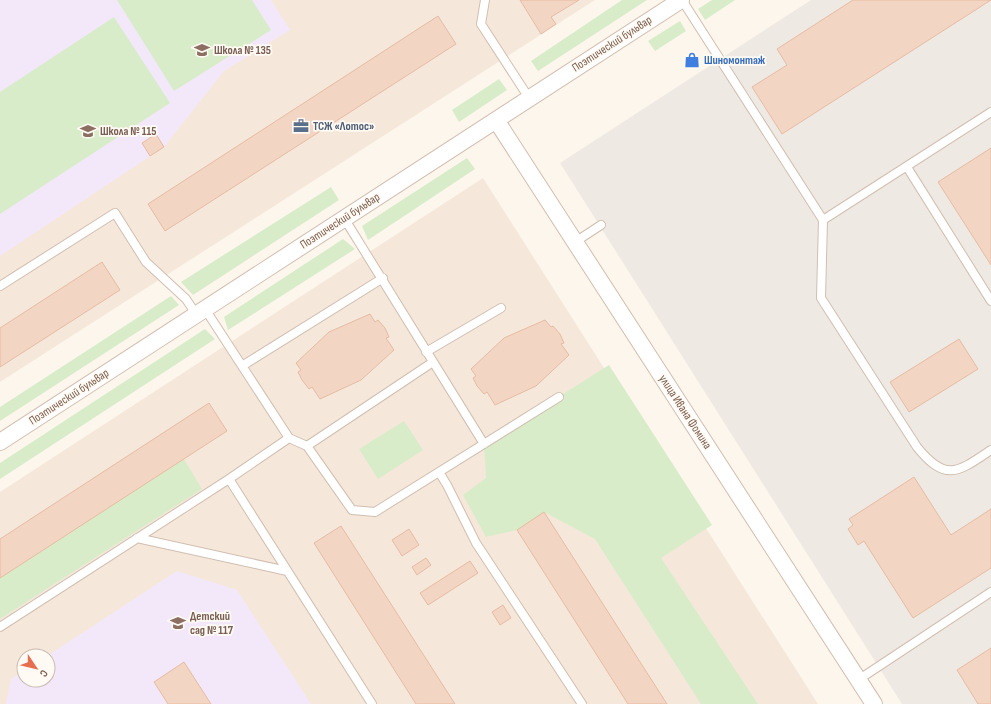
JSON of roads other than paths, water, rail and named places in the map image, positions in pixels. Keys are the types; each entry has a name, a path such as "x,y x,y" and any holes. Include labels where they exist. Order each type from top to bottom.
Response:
{"street":[{"name":"Поэтический бульвар","path":"0,442 681,0"},
{"name":"улица Ивана Фомина","path":"496,120 874,704"}],"lane":[{"path":"485,0 481,24 529,98"},
{"path":"681,0 823,220 821,298 917,447 928,462 943,470 960,470 991,450"},
{"path":"823,220 991,112"},
{"path":"907,167 991,301"},
{"path":"0,286 114,213 146,262 201,312 242,366 288,438 307,446 352,510 375,512 559,397"},
{"path":"344,218 383,278 432,362 484,444"},
{"path":"575,242 600,226"},
{"path":"242,366 383,278"},
{"path":"426,352 501,308"},
{"path":"307,446 432,362"},
{"path":"0,627 229,479 288,438"},
{"path":"439,472 476,543 582,704"},
{"path":"229,479 372,704"},
{"path":"137,538 287,571"},
{"path":"858,680 991,592"}],"place":[{"name":"Школа № 135","path":"202,50"},
{"name":"Шиномонтаж","path":"692,60"},
{"name":"ТСЖ «Лотос»","path":"301,126"},
{"name":"Школа № 115","path":"88,131"},
{"name":"Детский сад № 117","path":"178,623"}]}
